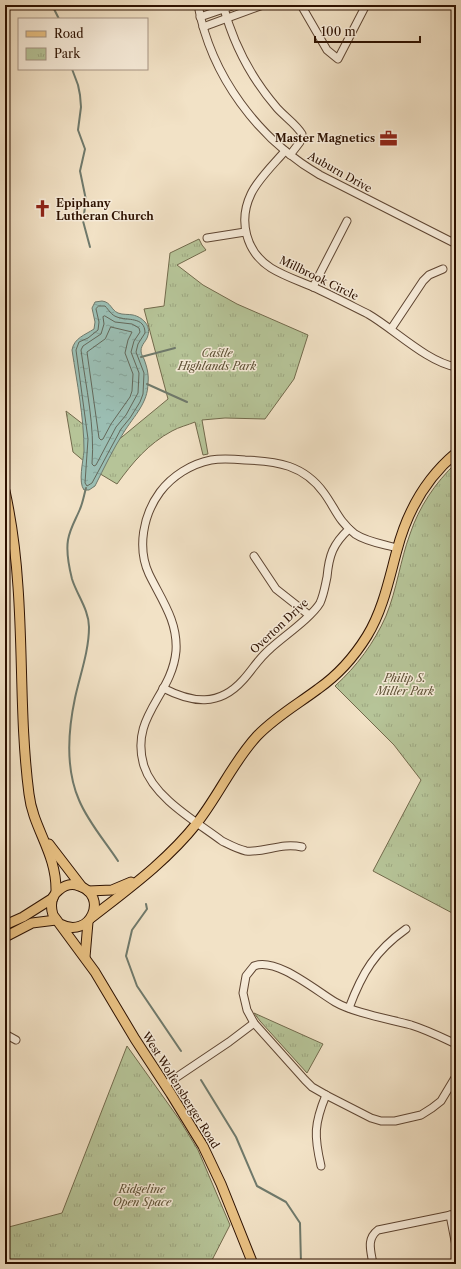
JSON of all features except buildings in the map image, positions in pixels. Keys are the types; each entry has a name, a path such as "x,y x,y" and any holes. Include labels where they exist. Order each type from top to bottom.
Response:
{"main road":[{"path":"5,937 32,923 58,922 69,927 84,925 163,860 198,823 240,757 253,740 270,724 332,678 352,658 368,634 379,611 406,520 420,494 441,467 456,453"},
{"path":"5,491 12,528 18,587 26,773 29,796 36,822 43,836 56,873 55,895 52,909 58,922"},
{"path":"43,836 91,895 94,904 93,914 89,920 85,957"},
{"path":"5,925 23,917 55,895 62,887 76,884 85,889 112,890 142,878"},
{"name":"West Wolfensberger Road","path":"58,922 85,957 141,1049 203,1146 221,1184 254,1264"}],"street":[{"name":"Auburn Drive","path":"198,5 203,27 218,66 238,100 259,126 287,152 320,175 456,244"},
{"path":"200,17 224,7 235,5"},
{"path":"203,27 263,5"},
{"path":"301,5 327,50 338,58 366,5"},
{"path":"224,7 227,19"},
{"name":"Millbrook Circle","path":"227,19 241,56 255,78 276,107 302,134 300,142 287,152 252,192 244,215 245,232 251,248 266,265 366,314 391,329 432,358 456,367"},
{"path":"313,287 347,221"},
{"path":"207,238 245,232"},
{"path":"391,329 423,281 429,275 443,269"},
{"path":"302,847 284,845 257,851 244,850 222,841 163,796 152,783 144,767 141,749 142,730 149,711 169,677 174,658 176,641 170,615 145,563 143,546 144,527 152,505 161,490 173,478 187,469 210,460 251,460 274,462 300,471 317,484 341,520 356,534 368,540 397,548"},
{"name":"Overton Drive","path":"163,688 177,696 194,700 202,700 220,697 239,684 259,659 309,615 319,604 325,590 328,564 332,551 337,541 349,528"},
{"path":"254,556 276,589 309,615"},
{"path":"349,1008 364,972 373,959 394,937 406,929"},
{"path":"456,1044 424,1030 349,1008 337,1003 287,971 265,963 254,966 246,976 243,993 247,1010 254,1023 312,1087 371,1118 395,1122 421,1115 441,1101 456,1076"},
{"path":"165,1085 229,1042 254,1023"},
{"path":"5,1034 16,1040"},
{"path":"321,1166 316,1143 316,1131 317,1118 326,1095"},
{"path":"373,1264 370,1242 378,1230 453,1214 456,1246"}],"green space":[{"name":"Castle Highlands Park","path":"199,239 206,250 177,265 203,285 237,304 308,335 294,379 265,419 225,418 202,420 208,454 203,455 195,422 163,436 135,461 117,484 97,472 73,452 66,411 111,446 168,399 144,309 164,306 170,253"},
{"name":"Philip S. Miller Park","path":"456,463 456,915 373,871 421,780 394,745 335,686 351,670 376,636 390,606 407,544 418,514 428,496"},
{"path":"254,1013 323,1044 307,1073 260,1021"},
{"name":"Ridgeline Open Space","path":"127,1046 179,1119 198,1150 230,1225 210,1264 5,1264 5,1228 62,1213"}],"water":[{"path":"102,301 109,304 118,313 136,316 147,325 149,331 141,351 148,371 148,380 146,397 140,409 116,445 95,486 89,490 84,490 81,482 84,451 83,426 72,350 77,340 94,329 95,322 92,308 95,302"}],"waterway":[{"path":"52,5 58,18"},
{"path":"72,70 80,95 81,107 78,130 85,149 80,171 86,200 83,221 90,247"},
{"path":"141,357 175,348"},
{"path":"147,384 187,402"},
{"path":"86,488 81,506 70,532 67,545 72,579 85,609 89,627 86,654 75,698 69,736 71,775 83,808 92,824 118,861"},
{"path":"146,904 147,909 132,930 126,956 137,986 181,1051"},
{"path":"201,1080 236,1137 257,1186 286,1202 300,1223 301,1264"}],"place":[{"name":"Master Magnetics","path":"388,138"},
{"name":"Epiphany Lutheran Church","path":"43,209"}]}
